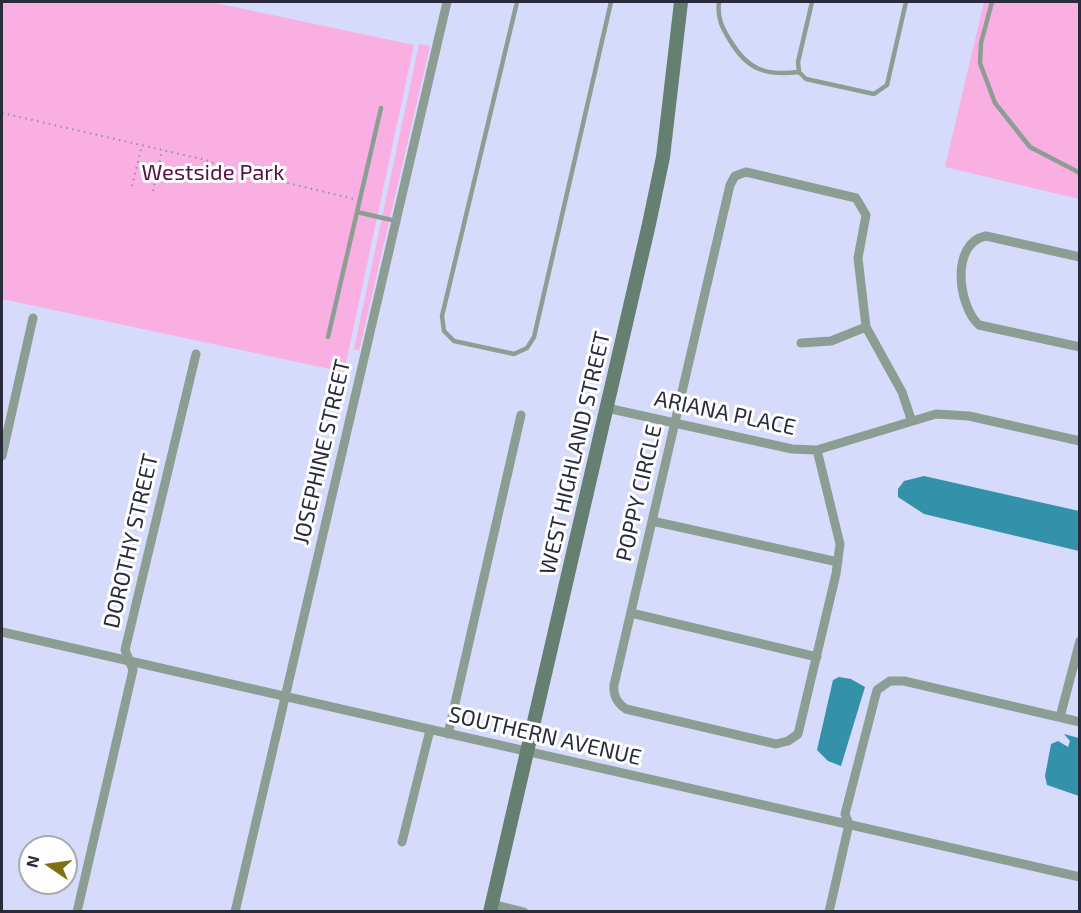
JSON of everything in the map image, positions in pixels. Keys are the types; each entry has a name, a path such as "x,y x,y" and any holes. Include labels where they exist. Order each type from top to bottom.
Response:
{"street":[{"name":"JOSEPHINE STREET","path":"235,912 447,2"},
{"name":"WEST HIGHLAND STREET","path":"491,908 663,157 681,2"},
{"name":"POPPY CIRCLE","path":"817,450 839,537 838,562 800,728 794,739 776,744 626,709 620,705 613,692 730,185 739,173 746,172 845,196 860,202 866,215 858,258 866,327 902,392 911,419"},
{"path":"1080,257 986,236 972,240 967,246 963,255 961,274 969,314 979,325 1080,347"},
{"path":"2,456 33,318"},
{"path":"801,343 831,341 866,327"},
{"name":"DOROTHY STREET","path":"77,912 133,670 125,650 196,354"},
{"name":"ARIANA PLACE","path":"607,408 782,448 817,450 911,419 936,414 969,416 1080,441"},
{"path":"448,734 521,415"},
{"path":"652,521 838,562"},
{"path":"631,613 817,657"},
{"name":"SOUTHERN AVENUE","path":"2,632 1079,876"},
{"path":"1060,717 1080,641"},
{"path":"829,912 849,824 845,814 873,697 884,684 903,681 1080,722"},
{"path":"402,842 430,730"},
{"path":"491,908 524,912"}],"lane":[{"path":"517,2 442,316 444,331 454,341 514,354 527,348 534,337 611,2"},
{"path":"718,2 720,21 741,58 760,70 785,74 799,72"},
{"path":"812,2 798,62 799,72 806,79 866,93 882,91 887,85 906,2"},
{"path":"992,2 981,43 980,63 995,103 1030,147 1080,173"},
{"path":"328,337 381,108"},
{"path":"357,212 396,221"}],"path":[{"path":"2,113 207,160 229,170 360,200"},
{"path":"132,186 142,146"},
{"path":"153,190 162,150"}],"green space":[{"name":"Westside Park","path":"2,2 211,2 414,45 344,372 2,299"},
{"path":"984,2 1079,2 1079,199 945,167"},
{"path":"419,44 430,46 359,351 354,349"}],"water":[{"path":"924,476 1079,511 1079,551 924,514 898,497 898,489 904,481"},
{"path":"839,677 851,679 865,687 841,766 828,761 817,750 833,680"},
{"path":"1064,734 1079,738 1079,796 1047,785 1045,776 1051,744 1058,741 1068,747 1070,741"}]}
